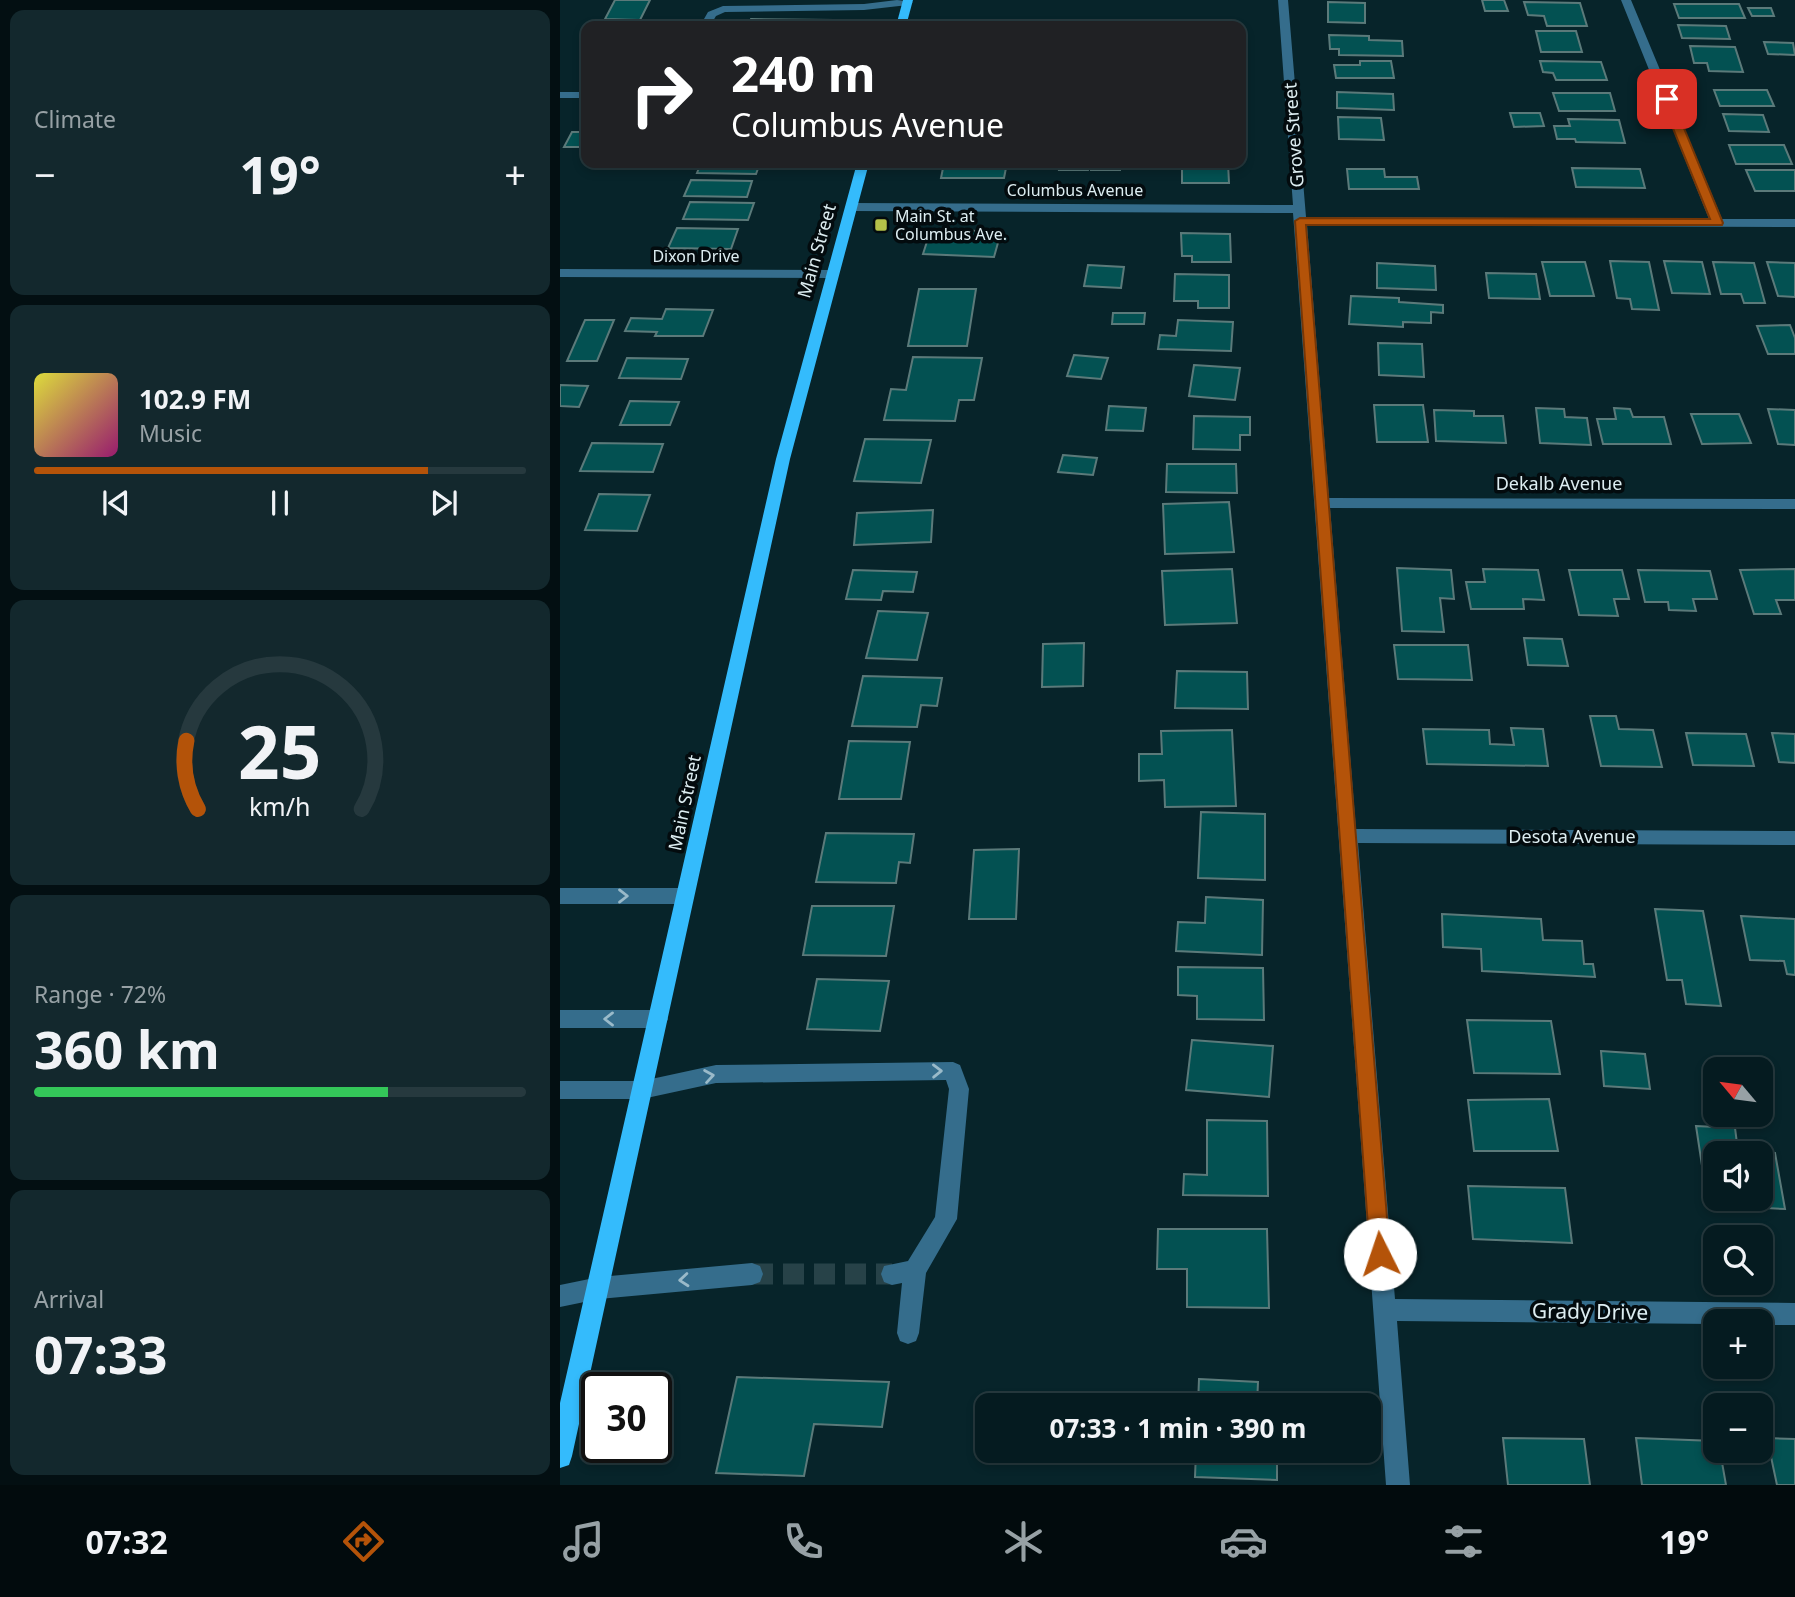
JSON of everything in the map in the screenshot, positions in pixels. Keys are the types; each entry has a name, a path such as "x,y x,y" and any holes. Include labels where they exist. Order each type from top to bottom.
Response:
{"main road":[{"path":"902,21 908,1"},
{"name":"Main Street","path":"560,1456 777,484 862,168"}],"street":[{"name":"Grove Street","path":"1283,0 1398,1485"},
{"path":"1626,0 1717,223"},
{"path":"708,21 712,14 723,9 864,7 908,1"},
{"path":"560,95 581,95"},
{"name":"Columbus Avenue","path":"851,207 1795,223"},
{"name":"Dixon Drive","path":"560,273 832,274"},
{"name":"Dekalb Avenue","path":"1322,503 1795,504"},
{"name":"Desota Avenue","path":"1348,836 1795,838"},
{"path":"560,896 685,896"},
{"path":"560,1019 659,1019"},
{"path":"560,1090 642,1090 716,1074 953,1071 959,1089 946,1219 915,1271 908,1333"},
{"path":"892,1274 915,1271"},
{"path":"560,1296 598,1288 752,1274"},
{"name":"Grady Drive","path":"1384,1310 1795,1314"}],"building":[{"path":"615,0 650,0 640,20 605,19"},
{"path":"1482,0 1504,0 1508,11 1485,11"},
{"path":"1328,2 1365,3 1365,23 1328,22"},
{"path":"1524,2 1580,3 1587,26 1547,26 1544,16 1528,15"},
{"path":"1674,4 1739,4 1745,18 1679,18"},
{"path":"1748,8 1771,8 1774,16 1752,16"},
{"path":"751,19 833,20 833,21 750,21"},
{"path":"1678,25 1726,26 1730,39 1682,38"},
{"path":"1536,31 1576,31 1582,52 1541,52"},
{"path":"1329,35 1369,36 1369,40 1402,41 1403,56 1339,55 1339,49 1330,49"},
{"path":"1764,42 1793,43 1795,55 1768,54"},
{"path":"1690,46 1735,47 1743,72 1709,71 1707,63 1694,63"},
{"path":"1360,61 1391,61 1394,78 1336,78 1334,65 1360,65"},
{"path":"1540,61 1601,62 1607,80 1556,80 1553,73 1543,72"},
{"path":"1714,90 1767,90 1774,106 1720,106"},
{"path":"1337,92 1393,94 1394,110 1337,108"},
{"path":"1553,93 1610,93 1615,111 1559,111"},
{"path":"1510,113 1540,113 1544,126 1514,127"},
{"path":"1723,114 1763,115 1769,132 1729,131"},
{"path":"1338,117 1381,118 1384,140 1339,139"},
{"path":"1568,119 1619,120 1625,143 1557,139 1554,126 1570,126"},
{"path":"572,132 581,132 581,147 564,147"},
{"path":"1729,145 1784,145 1792,164 1736,164"},
{"path":"699,168 758,168 756,174 697,173"},
{"path":"943,168 1006,168 1004,178 941,178"},
{"path":"1059,168 1088,168 1088,170"},
{"path":"1091,168 1120,168 1120,170"},
{"path":"1182,168 1228,168 1229,183 1182,183"},
{"path":"1572,168 1640,169 1645,188 1576,187"},
{"path":"1347,169 1384,169 1385,177 1417,177 1419,189 1349,189"},
{"path":"1746,170 1795,170 1795,191 1755,191"},
{"path":"691,180 752,181 747,197 684,196"},
{"path":"690,202 754,203 748,220 683,219"},
{"path":"677,228 738,229 731,249 668,248"},
{"path":"931,229 1001,232 994,257 923,254"},
{"path":"1181,233 1230,234 1231,262 1192,262 1192,256 1182,256"},
{"path":"1610,261 1649,262 1659,310 1632,309 1630,299 1617,298"},
{"path":"1664,261 1702,262 1710,294 1672,293"},
{"path":"1542,262 1585,262 1594,296 1550,296"},
{"path":"1713,262 1754,263 1765,303 1744,303 1741,294 1721,294"},
{"path":"1767,262 1795,263 1795,297 1778,296"},
{"path":"1377,263 1435,266 1436,290 1377,288"},
{"path":"1088,265 1124,267 1121,288 1084,286"},
{"path":"1486,273 1536,274 1540,299 1489,298"},
{"path":"1175,274 1229,275 1229,308 1198,308 1198,301 1174,301"},
{"path":"919,289 976,289 967,346 908,346"},
{"path":"1351,296 1399,298 1399,302 1443,305 1443,313 1431,312 1431,323 1403,322 1403,327 1349,324"},
{"path":"666,309 713,310 703,336 655,336 657,332 625,331 631,318 662,319"},
{"path":"1113,313 1145,313 1144,324 1112,324"},
{"path":"585,320 614,320 597,361 567,361"},
{"path":"1178,320 1233,322 1231,351 1158,349 1160,335 1176,336"},
{"path":"1790,325 1795,338 1795,354 1768,354 1757,326"},
{"path":"1378,343 1422,344 1424,377 1379,375"},
{"path":"1074,355 1108,358 1101,379 1067,376"},
{"path":"913,357 982,358 974,400 959,400 955,421 884,420 891,389 906,390"},
{"path":"627,358 688,359 681,379 619,378"},
{"path":"1194,365 1240,368 1235,400 1189,396"},
{"path":"560,385 588,386 579,407 560,406"},
{"path":"630,401 679,402 670,425 620,425"},
{"path":"1374,405 1423,405 1428,442 1377,442"},
{"path":"1109,406 1146,408 1143,431 1106,430"},
{"path":"1536,408 1564,409 1565,417 1587,418 1591,445 1540,443"},
{"path":"1614,408 1630,409 1633,417 1664,417 1671,444 1603,444 1597,419 1616,419"},
{"path":"1768,409 1795,410 1795,445 1778,444"},
{"path":"1434,410 1474,411 1474,416 1503,416 1506,443 1436,441"},
{"path":"1691,414 1739,414 1751,443 1702,444"},
{"path":"1194,416 1250,417 1250,435 1240,435 1240,450 1193,449"},
{"path":"865,439 931,440 921,483 854,481"},
{"path":"592,443 663,444 653,472 580,471"},
{"path":"1063,455 1097,458 1093,475 1058,472"},
{"path":"1167,464 1236,464 1237,493 1166,492"},
{"path":"599,494 650,495 637,531 585,530"},
{"path":"1229,502 1234,552 1165,554 1163,504"},
{"path":"933,510 931,542 854,545 857,513"},
{"path":"1397,568 1451,570 1454,599 1440,598 1444,632 1402,631"},
{"path":"1232,569 1237,623 1165,625 1162,571"},
{"path":"1483,569 1538,570 1544,600 1523,599 1524,609 1471,609 1466,582 1485,582"},
{"path":"1795,569 1795,600 1776,600 1781,614 1754,614 1740,570"},
{"path":"853,570 917,572 913,592 883,591 881,600 846,599"},
{"path":"1569,570 1622,570 1629,599 1614,599 1618,616 1579,615"},
{"path":"1638,570 1710,571 1717,599 1693,599 1696,611 1669,610 1668,602 1645,602"},
{"path":"878,611 928,613 917,660 866,658"},
{"path":"1524,638 1562,639 1568,666 1528,665"},
{"path":"1084,643 1083,686 1042,687 1043,644"},
{"path":"1394,645 1468,645 1472,680 1398,679"},
{"path":"1177,671 1247,672 1248,709 1175,708"},
{"path":"863,676 942,678 937,706 921,705 917,727 852,726"},
{"path":"1590,716 1616,716 1619,729 1653,730 1662,767 1601,766"},
{"path":"1511,728 1543,729 1548,766 1427,764 1423,729 1489,730 1490,744 1514,745"},
{"path":"1232,730 1236,806 1165,807 1164,780 1139,781 1139,754 1162,754 1161,731"},
{"path":"1686,733 1746,734 1754,766 1693,765"},
{"path":"1772,733 1795,734 1795,763 1779,762"},
{"path":"849,741 910,742 901,799 839,799"},
{"path":"1201,812 1265,814 1265,880 1198,878"},
{"path":"826,833 914,834 910,863 899,862 896,883 816,882"},
{"path":"1019,849 1016,919 969,919 974,850"},
{"path":"1206,897 1263,900 1262,955 1176,951 1178,922 1205,923"},
{"path":"812,906 894,906 886,956 803,955"},
{"path":"1655,909 1703,911 1721,1006 1686,1004 1682,980 1667,980"},
{"path":"1442,914 1541,919 1543,940 1582,941 1584,964 1593,964 1595,977 1482,971 1481,949 1443,947"},
{"path":"1741,916 1795,919 1795,975 1787,974 1784,961 1750,960"},
{"path":"1178,967 1263,968 1264,1020 1197,1019 1197,996 1178,995"},
{"path":"817,979 889,981 880,1031 807,1029"},
{"path":"1467,1020 1551,1021 1560,1074 1474,1073"},
{"path":"1192,1040 1273,1046 1269,1097 1186,1090"},
{"path":"1601,1051 1645,1054 1650,1089 1604,1086"},
{"path":"1549,1099 1558,1151 1474,1151 1468,1100"},
{"path":"1207,1120 1267,1121 1268,1196 1183,1195 1184,1174 1207,1175"},
{"path":"1696,1126 1735,1128 1737,1141 1703,1141 1703,1172"},
{"path":"1773,1153 1775,1153 1785,1209 1773,1208"},
{"path":"1468,1186 1565,1188 1572,1243 1473,1239"},
{"path":"1158,1229 1267,1229 1269,1308 1187,1307 1187,1269 1157,1269"},
{"path":"737,1377 889,1382 882,1427 814,1424 804,1476 716,1473"},
{"path":"1199,1379 1258,1382 1258,1393 1198,1393"},
{"path":"1503,1438 1584,1439 1590,1485 1508,1485"},
{"path":"1636,1438 1703,1441 1703,1463 1722,1463 1726,1485 1642,1485"},
{"path":"1773,1438 1795,1439 1795,1485 1777,1485 1772,1463"},
{"path":"1196,1463 1277,1463 1277,1480 1195,1477"}],"tunnel":[{"path":"752,1274 892,1274"}],"place":[{"name":"Main St. at Columbus Ave.","path":"881,225"}],"route":[{"path":"1380,1254 1300,221 1717,223 1667,99"}]}
